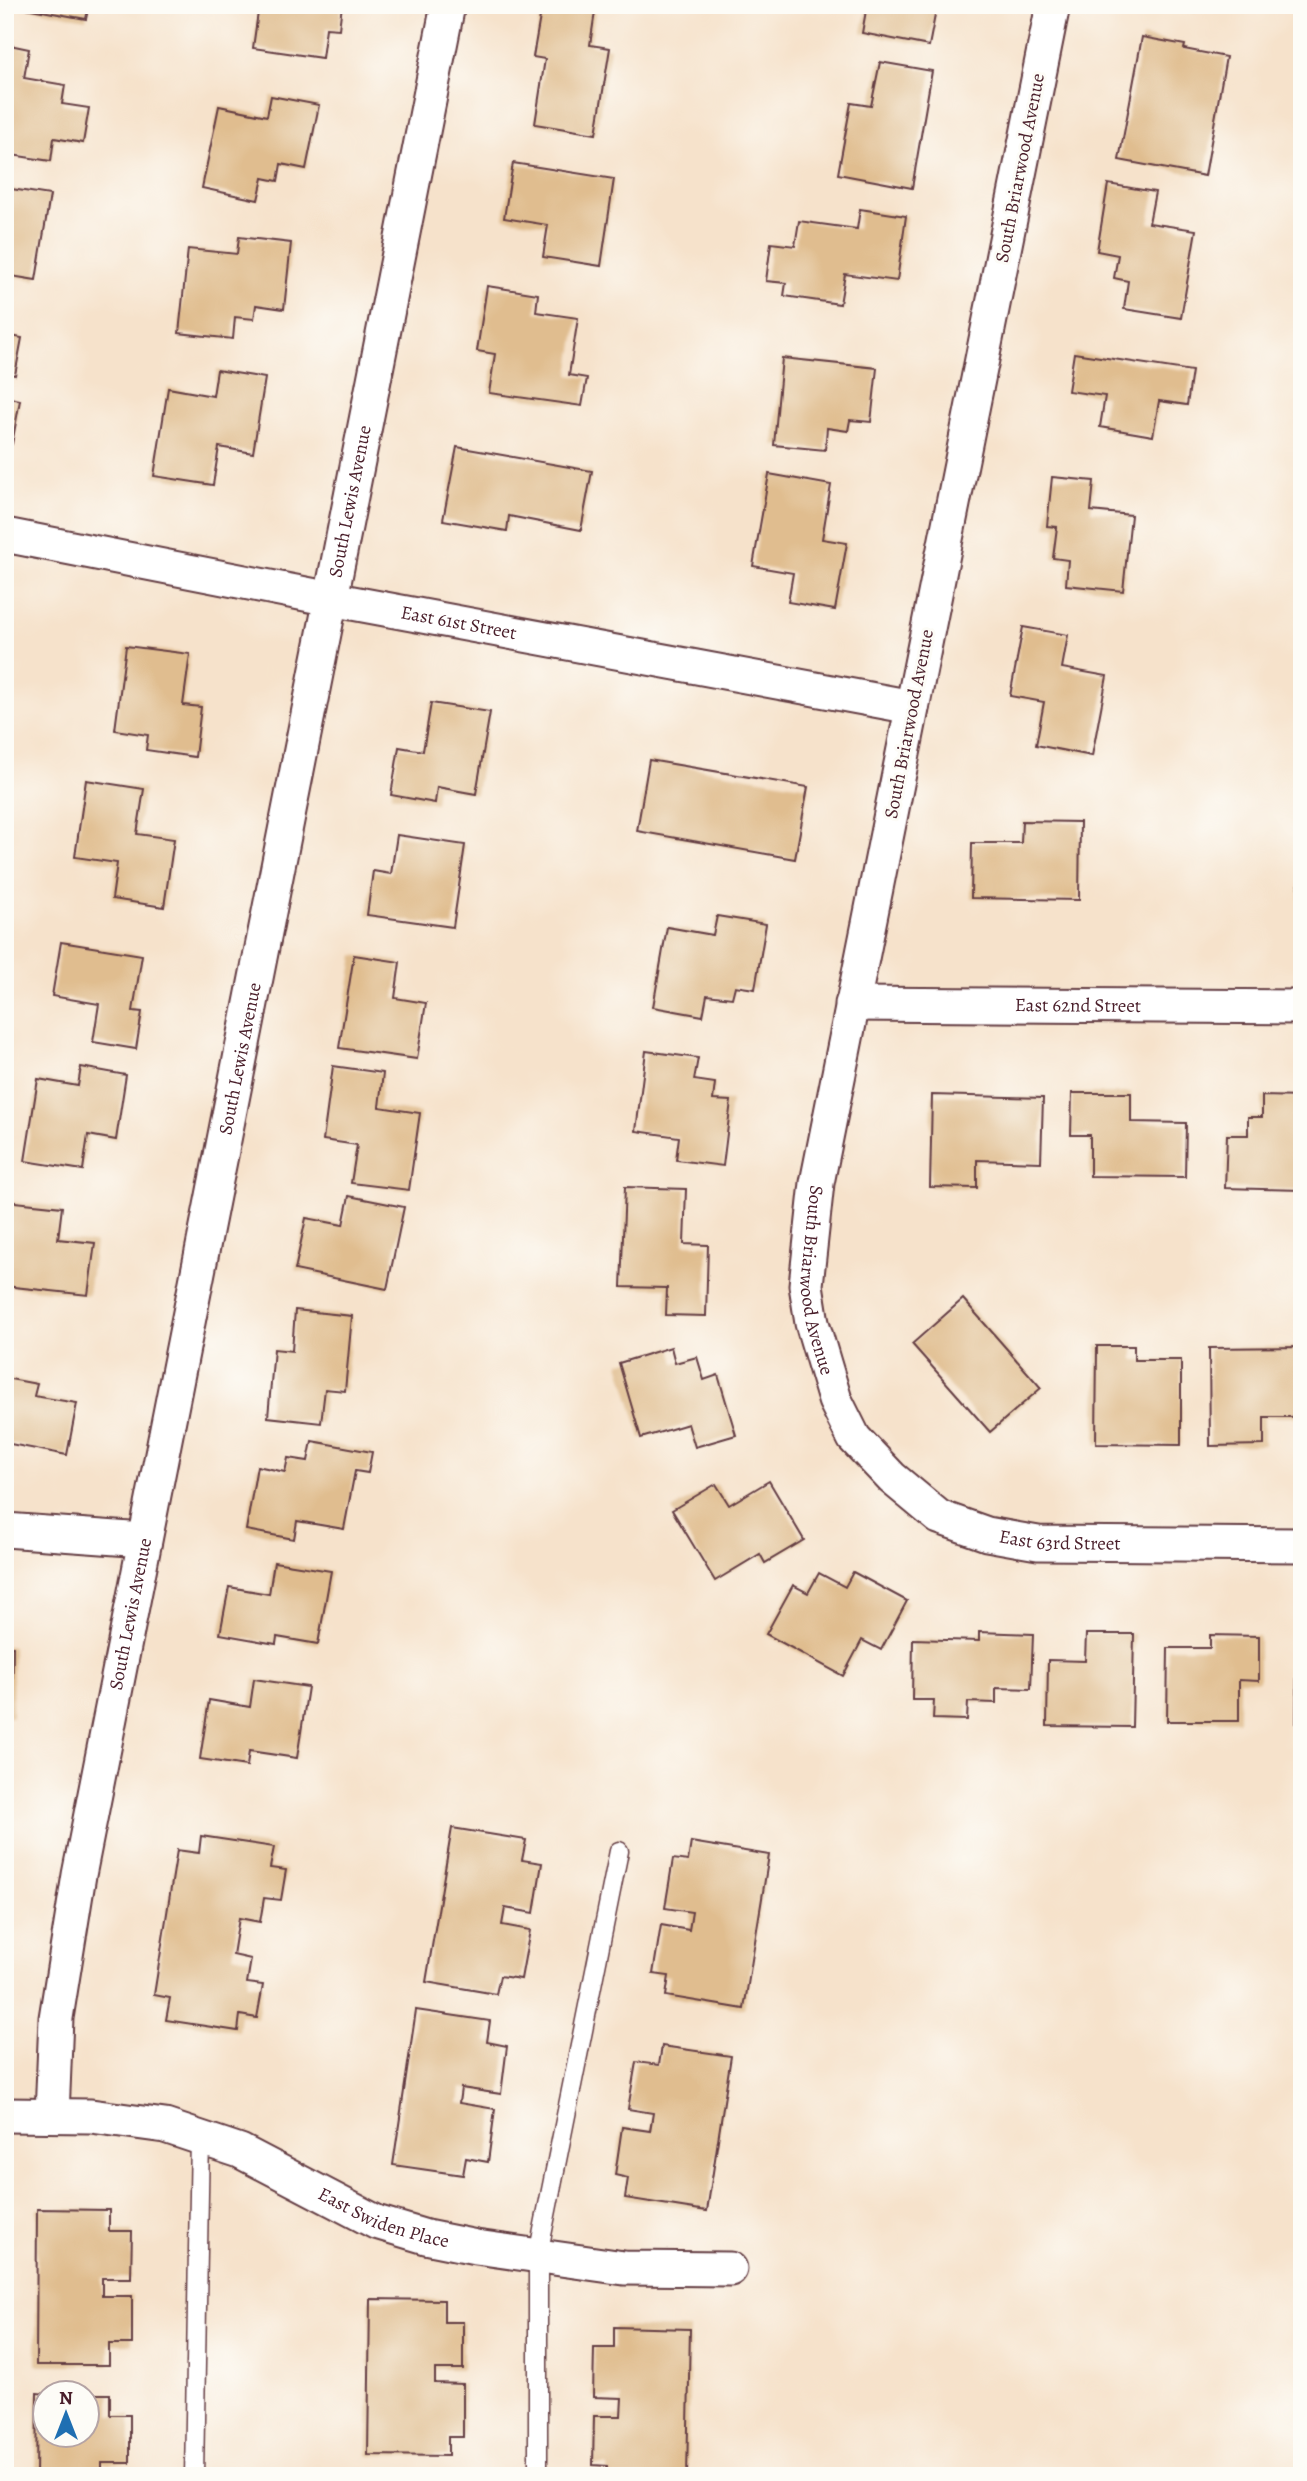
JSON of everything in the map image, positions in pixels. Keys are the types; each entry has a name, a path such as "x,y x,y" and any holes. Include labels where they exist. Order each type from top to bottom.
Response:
{"street":[{"name":"South Lewis Avenue","path":"51,2115 56,2018 74,1899 448,5"},
{"name":"South Briarwood Avenue","path":"854,1438 835,1400 812,1323 806,1284 817,1184 1053,5"},
{"name":"East 61st Street","path":"5,535 912,707"},
{"name":"East 62nd Street","path":"852,1003 1302,1007"},
{"name":"East 63rd Street","path":"854,1438 892,1478 939,1517 987,1534 1038,1543 1302,1545"},
{"path":"5,1530 144,1540"},
{"name":"East Swiden Place","path":"5,2115 131,2120 165,2126 240,2151 376,2222 426,2237 624,2267 730,2269"}],"lane":[{"path":"538,2476 538,2255 619,1851"},
{"path":"194,2476 200,2137"}],"building":[{"path":"9,5 89,5 86,19"},
{"path":"259,5 342,5 339,29 326,28 322,58 253,48"},
{"path":"542,5 596,5 590,45 610,48 596,134 535,124 545,59 533,57"},
{"path":"867,5 937,5 929,46 862,33"},
{"path":"1168,5 1197,5 1196,12"},
{"path":"1142,37 1185,45 1184,49 1226,57 1205,176 1119,160"},
{"path":"5,44 29,49 24,78 65,85 62,104 89,108 83,143 54,138 51,161 5,154"},
{"path":"880,62 932,71 912,188 838,174 851,103 871,106"},
{"path":"271,96 319,105 306,169 281,164 278,181 263,178 258,200 202,188 219,106 267,116"},
{"path":"513,163 614,179 601,266 543,257 548,225 504,218"},
{"path":"1108,184 1155,192 1149,223 1196,230 1181,318 1124,309 1128,281 1114,278 1118,255 1097,251"},
{"path":"5,188 50,195 36,280 5,275"},
{"path":"860,209 906,216 897,281 845,274 840,304 784,296 786,283 766,281 771,243 795,246 799,221 857,229"},
{"path":"239,237 291,243 284,309 256,305 254,319 235,317 233,339 179,333 188,249 237,254"},
{"path":"487,286 538,294 536,312 578,318 569,375 587,378 582,406 489,393 495,354 477,351"},
{"path":"5,335 22,338 15,375 5,373"},
{"path":"1074,353 1192,371 1187,405 1159,401 1153,436 1100,427 1105,396 1068,391"},
{"path":"782,358 877,368 871,422 850,420 848,431 827,428 825,450 774,445"},
{"path":"217,370 265,378 253,453 219,447 213,485 154,476 168,388 213,396"},
{"path":"5,397 20,400 12,444 5,443"},
{"path":"457,447 592,471 581,530 509,516 507,531 443,520"},
{"path":"769,474 831,485 822,539 847,543 835,610 788,602 793,573 753,566"},
{"path":"1052,477 1094,481 1091,511 1131,515 1123,591 1066,585 1068,560 1053,558 1057,527 1047,526"},
{"path":"1023,627 1068,635 1062,668 1107,676 1092,756 1036,745 1044,702 1010,696"},
{"path":"126,646 190,654 183,705 201,707 195,757 146,750 148,735 115,730"},
{"path":"431,703 490,712 476,794 437,787 435,803 391,795 399,747 423,751"},
{"path":"1297,705 1302,705 1302,762 1295,761"},
{"path":"649,760 808,787 795,859 637,831"},
{"path":"86,780 144,789 137,834 174,839 164,907 112,899 117,863 75,857"},
{"path":"1022,821 1080,822 1079,900 971,898 972,843 1021,843"},
{"path":"1298,833 1302,833 1302,910 1299,910"},
{"path":"397,835 465,845 453,927 367,915 373,871 391,874"},
{"path":"717,916 766,924 755,989 735,986 732,998 707,995 703,1016 653,1007 667,927 713,935"},
{"path":"61,942 142,955 133,1011 142,1012 136,1049 93,1042 99,1004 52,996"},
{"path":"354,955 400,962 395,998 426,1003 417,1059 339,1048"},
{"path":"646,1051 698,1058 694,1080 715,1083 713,1100 731,1101 723,1166 676,1160 679,1137 636,1131"},
{"path":"333,1066 383,1073 379,1107 420,1113 409,1190 351,1183 357,1145 323,1140"},
{"path":"81,1067 126,1075 116,1140 88,1135 83,1170 25,1161 38,1079 78,1086"},
{"path":"1072,1093 1131,1093 1131,1122 1186,1123 1185,1177 1090,1176 1090,1135 1071,1135"},
{"path":"932,1095 1043,1098 1041,1162 977,1160 977,1188 930,1187"},
{"path":"1262,1096 1302,1097 1302,1190 1225,1188 1227,1135 1248,1135 1248,1117 1262,1117"},
{"path":"625,1187 686,1189 684,1244 708,1245 706,1316 666,1315 667,1288 621,1287"},
{"path":"349,1196 404,1207 387,1289 295,1270 306,1218 343,1225"},
{"path":"5,1201 62,1207 58,1239 95,1243 88,1295 5,1286"},
{"path":"963,1299 1041,1388 990,1432 912,1344"},
{"path":"295,1310 352,1316 345,1391 325,1389 321,1423 268,1417 274,1349 292,1351"},
{"path":"1097,1346 1134,1346 1134,1360 1181,1360 1181,1445 1096,1444"},
{"path":"671,1347 675,1363 697,1357 704,1380 718,1375 736,1435 695,1447 688,1424 641,1438 619,1363"},
{"path":"1302,1347 1302,1417 1264,1417 1264,1445 1210,1446 1209,1348"},
{"path":"5,1378 37,1384 34,1396 77,1403 67,1455 5,1443"},
{"path":"312,1441 372,1452 368,1473 355,1471 344,1529 297,1521 294,1539 246,1530 257,1466 285,1472 288,1458 308,1461"},
{"path":"769,1481 804,1540 765,1563 760,1554 715,1581 672,1510 716,1484 729,1505"},
{"path":"274,1562 331,1571 318,1644 277,1637 276,1644 220,1634 229,1587 269,1594"},
{"path":"853,1572 907,1601 881,1650 862,1640 843,1676 766,1634 793,1585 808,1593 819,1573 845,1587"},
{"path":"979,1632 1033,1634 1031,1689 996,1688 996,1703 968,1702 967,1720 933,1719 934,1700 912,1700 913,1639 979,1641"},
{"path":"1086,1634 1134,1634 1132,1727 1047,1726 1048,1660 1085,1661"},
{"path":"1210,1635 1259,1636 1259,1681 1239,1680 1239,1721 1167,1721 1168,1648 1210,1648"},
{"path":"5,1646 13,1646 12,1717 5,1717"},
{"path":"1297,1653 1302,1653 1302,1723 1296,1723"},
{"path":"254,1679 308,1687 297,1758 249,1751 247,1766 200,1759 209,1700 250,1707"},
{"path":"452,1828 526,1840 522,1860 542,1863 534,1913 505,1908 502,1925 530,1930 521,1979 500,1976 496,1994 426,1982"},
{"path":"201,1836 274,1847 270,1868 286,1870 281,1900 264,1898 260,1922 239,1918 233,1955 251,1959 247,1983 263,1985 257,2018 240,2015 238,2031 166,2020 170,1998 154,1995 177,1850 199,1853"},
{"path":"691,1842 769,1855 744,2009 666,1996 669,1976 653,1974 661,1925 689,1930 692,1912 665,1908 673,1859 688,1861"},
{"path":"416,2010 490,2021 487,2042 507,2046 501,2094 461,2088 459,2103 495,2109 488,2162 466,2158 463,2175 393,2165"},
{"path":"662,2046 731,2056 707,2211 625,2198 628,2178 615,2175 622,2127 650,2131 653,2113 628,2109 636,2062 659,2065"},
{"path":"37,2209 109,2210 109,2231 132,2231 131,2278 102,2278 102,2296 132,2296 132,2344 109,2344 109,2365 36,2365"},
{"path":"370,2299 444,2300 444,2322 463,2322 463,2369 435,2369 435,2383 463,2384 463,2437 448,2437 448,2456 368,2455"},
{"path":"614,2327 690,2329 687,2476 607,2476 607,2466 593,2465 594,2416 621,2416 622,2398 593,2397 594,2348 614,2348"},
{"path":"102,2394 110,2394 110,2415 130,2415 130,2463 102,2463 102,2476 36,2476 36,2450 102,2450"}]}
